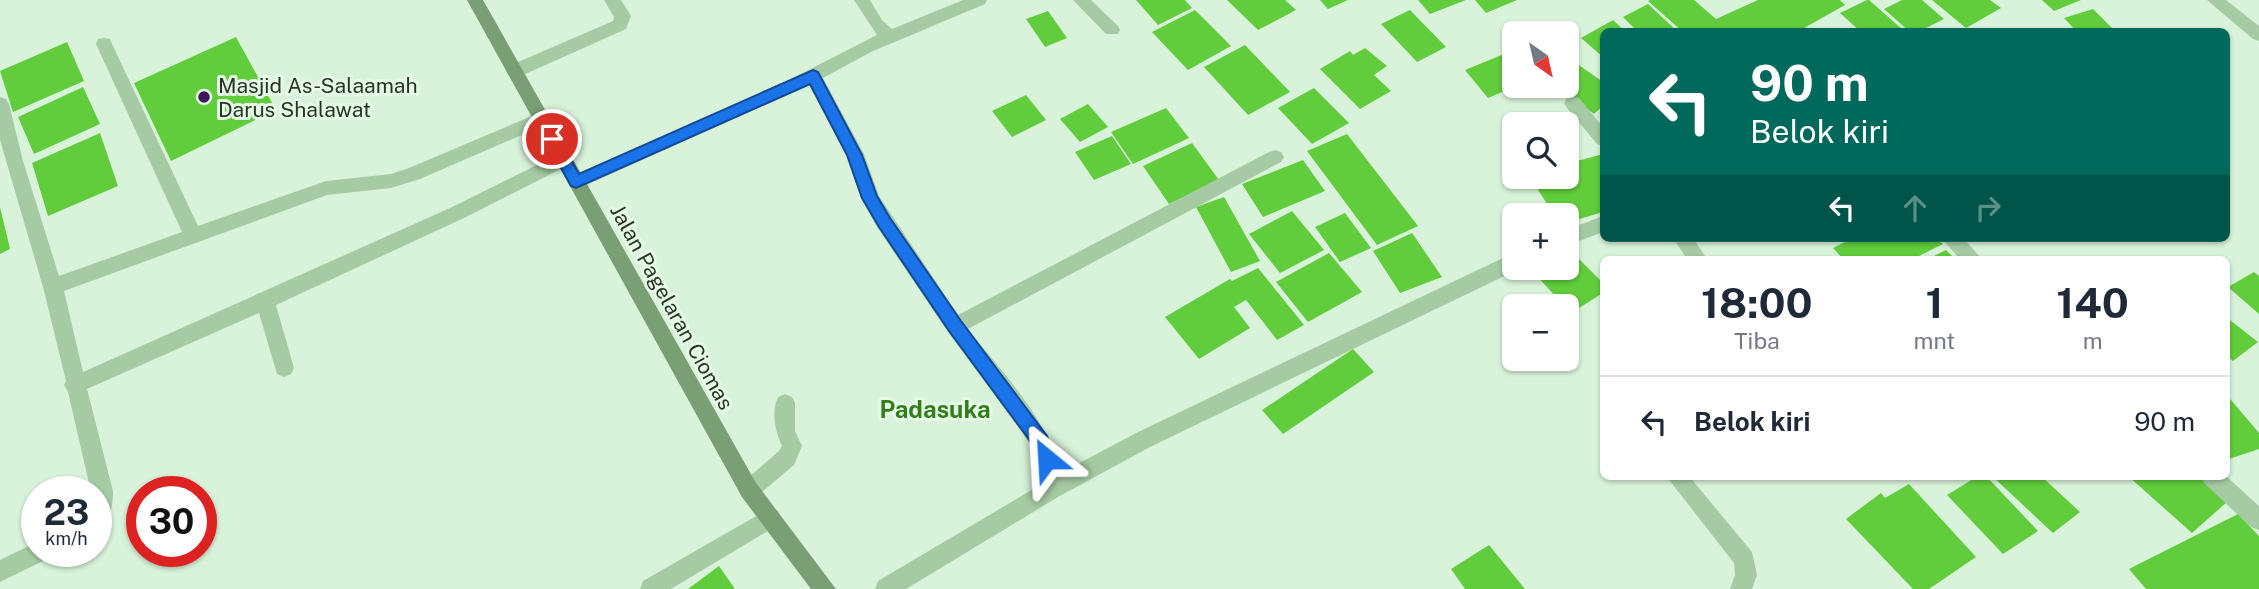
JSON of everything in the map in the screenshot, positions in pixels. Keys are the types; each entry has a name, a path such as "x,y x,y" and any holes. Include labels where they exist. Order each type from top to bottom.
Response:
{"main road":[{"name":"Jalan Pagelaran Ciomas","path":"475,0 749,490 825,589"}],"street":[{"path":"515,71 620,25 623,16 612,0"},
{"path":"862,0 876,24 890,37"},
{"path":"576,182 813,76 865,47 979,0"},
{"path":"1081,0 1112,30"},
{"path":"2215,0 2259,35"},
{"path":"104,44 193,235"},
{"path":"813,76 855,155 870,198 955,326 1041,441 1047,459 1051,490"},
{"path":"1573,103 1600,135"},
{"path":"0,104 14,161 53,287 74,385 98,476"},
{"path":"53,287 326,188 391,181 414,174 541,118"},
{"path":"955,326 1275,157"},
{"path":"74,385 265,301 563,160"},
{"path":"1579,233 1600,225"},
{"path":"1685,242 1696,256"},
{"path":"1954,242 1970,256"},
{"path":"886,589 1051,490 1143,440 1502,268"},
{"path":"265,301 284,368"},
{"path":"749,490 787,458 792,446 785,431 785,402"},
{"path":"1679,480 1744,559 1746,575 1741,589"},
{"path":"2215,480 2259,520"},
{"path":"651,589 770,518"},
{"path":"0,571 21,561"}],"building":[{"path":"1136,0 1185,0 1192,8 1158,25"},
{"path":"1227,0 1285,0 1296,10 1258,30"},
{"path":"1320,0 1348,0 1328,9"},
{"path":"1418,0 1466,0 1430,14"},
{"path":"1475,0 1517,0 1486,13"},
{"path":"1694,0 1716,19 1758,0 1840,0 1845,5 1804,28 1678,28 1648,1"},
{"path":"1869,0 1901,28 1857,28 1840,13"},
{"path":"1902,0 1922,0 1944,19 1926,28 1905,28 1884,9"},
{"path":"1932,0 1990,0 2001,8 1966,28"},
{"path":"2042,0 2081,0 2054,11"},
{"path":"1648,4 1674,28 1634,28 1623,17"},
{"path":"2093,9 2112,28 2073,28 2064,18"},
{"path":"1195,10 1231,46 1188,70 1152,32"},
{"path":"1410,10 1446,47 1417,62 1381,24"},
{"path":"1048,11 1067,38 1045,47 1026,19"},
{"path":"1613,20 1622,28 1600,28 1600,54 1581,38"},
{"name":"Masjid As-Salaamah Darus Shalawat","path":"236,37 276,110 171,161 134,83"},
{"path":"67,42 84,81 13,112 0,71"},
{"path":"1245,45 1290,92 1248,115 1204,67"},
{"path":"1365,48 1387,66 1374,75 1391,91 1360,109 1320,69 1350,51 1353,55"},
{"path":"1502,55 1502,92 1488,98 1465,70"},
{"path":"1579,65 1600,80 1600,109 1594,114 1572,98 1579,98"},
{"path":"83,87 100,124 34,154 18,117"},
{"path":"1314,88 1349,123 1312,144 1278,108"},
{"path":"1026,95 1046,120 1012,137 992,111"},
{"path":"1088,104 1108,127 1080,142 1060,119"},
{"path":"1166,108 1189,138 1133,164 1111,132"},
{"path":"100,133 118,186 48,216 32,163"},
{"path":"1347,134 1418,226 1377,245 1307,151"},
{"path":"1112,136 1131,164 1094,180 1075,152"},
{"path":"1192,143 1219,180 1169,204 1143,166"},
{"path":"1600,155 1600,213 1579,219 1579,203 1546,203 1538,189 1579,189 1579,160"},
{"path":"1303,160 1325,191 1263,217 1242,184"},
{"path":"1224,197 1260,261 1231,272 1196,207"},
{"path":"0,207 10,249 0,254"},
{"path":"1292,211 1324,250 1280,273 1249,234"},
{"path":"1345,213 1371,248 1340,262 1315,227"},
{"path":"1412,233 1442,277 1400,293 1373,251"},
{"path":"1845,242 1943,244 1919,256 1840,256 1833,248"},
{"path":"1946,250 1952,256 1934,256"},
{"path":"1329,253 1362,292 1308,322 1276,282"},
{"path":"1579,259 1600,280 1600,295 1579,308 1579,294 1553,294 1541,280 1579,280"},
{"path":"1258,268 1304,325 1277,340 1246,300 1234,307 1250,328 1199,359 1165,317 1230,279 1232,281"},
{"path":"2254,272 2259,276 2259,314 2230,289 2230,286"},
{"path":"2230,320 2258,342 2233,361 2230,358"},
{"path":"1353,349 1374,372 1283,434 1262,410"},
{"path":"2230,399 2259,433 2259,449 2230,459"},
{"path":"1971,480 1990,480 2038,531 2003,554 1947,495"},
{"path":"1996,480 2045,480 2080,512 2053,533"},
{"path":"2132,480 2203,480 2228,501 2192,533"},
{"path":"1909,484 1976,557 1929,589 1913,589 1846,519 1881,493 1885,498"},
{"path":"2238,514 2259,536 2259,589 2146,589 2129,569"},
{"path":"1489,545 1525,589 1465,589 1451,569"},
{"path":"719,566 735,589 688,589"}],"place":[{"name":"Masjid As-Salaamah Darus Shalawat","path":"204,97"}],"district":[{"name":"Padasuka","path":"935,409"}],"route":[{"path":"552,139 576,182 813,76 828,99 834,118 855,155 870,198 884,222 955,326 1041,441 1047,459"}]}
